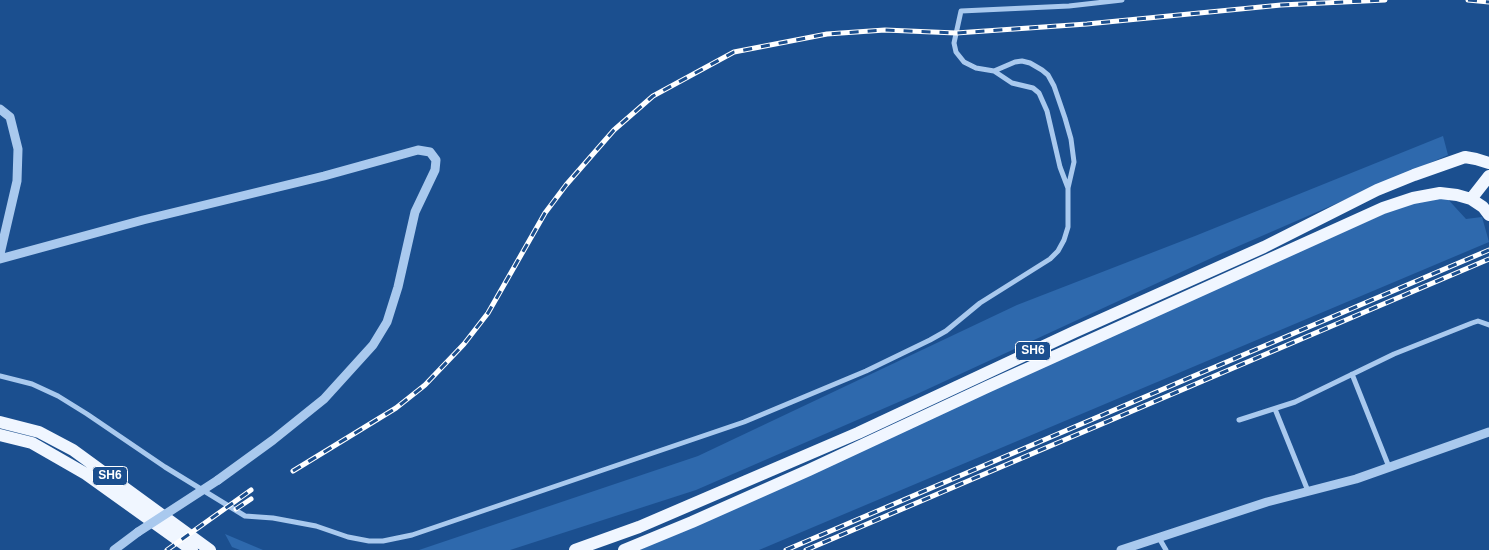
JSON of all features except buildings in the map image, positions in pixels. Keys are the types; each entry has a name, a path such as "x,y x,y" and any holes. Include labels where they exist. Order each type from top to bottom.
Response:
{"main road":[{"name":"SH6","path":"576,550 639,527 858,433 1074,332 1264,247 1378,190 1466,157 1476,158 1489,163"},
{"path":"1489,176 1471,199 1483,207 1489,216"},
{"name":"SH6","path":"624,550 755,494 996,382 1383,208 1413,198 1440,193 1471,199"},
{"name":"SH6","path":"0,422 39,432 73,450 210,550"},
{"name":"SH6","path":"0,435 32,443 86,474 192,550"}],"street":[{"path":"1068,188 1060,167 1047,111 1039,93 1033,88 1012,83 994,71 976,68 964,62 956,52 954,43 961,11 1069,6 1122,0"},
{"path":"0,376 32,384 58,396 165,467 245,516 273,518 316,526 348,537 369,541 383,541 412,535 744,422 858,375 930,340 995,293 1050,259 1064,240 1068,227 1068,188 1074,162 1072,139 1051,80 1042,70 1022,61 994,71"},
{"path":"0,109 10,117 18,149 17,181 0,254"},
{"path":"0,259 143,220 324,176 418,150 430,152 436,160 435,170 415,212 398,287 387,322 374,345 324,399 218,480 138,532 114,550"},
{"path":"1239,420 1295,402 1394,354 1472,323 1478,322 1489,325"},
{"path":"1352,374 1389,467"},
{"path":"1275,409 1308,491"},
{"path":"1121,550 1267,502 1356,479 1489,432"},
{"path":"1159,538 1166,550"}],"shaded area":[{"path":"1443,136 1448,155 1218,255 917,394 696,490 510,550 419,550 698,456 1017,305 1195,236"},
{"path":"1444,195 1466,219 1482,217 1489,242 759,550 631,550 1397,208"},
{"path":"225,534 263,550 240,550 232,547"}],"railway":[{"path":"293,471 396,408 425,385 464,344 488,313 545,213 566,185 614,130 653,96 734,52 827,34 885,30 956,33 1087,24 1281,5 1385,0"},
{"path":"1468,0 1489,2"},
{"path":"786,550 1489,250"},
{"path":"806,550 1489,259"},
{"path":"167,550 251,490"},
{"path":"236,509 251,499"}]}
